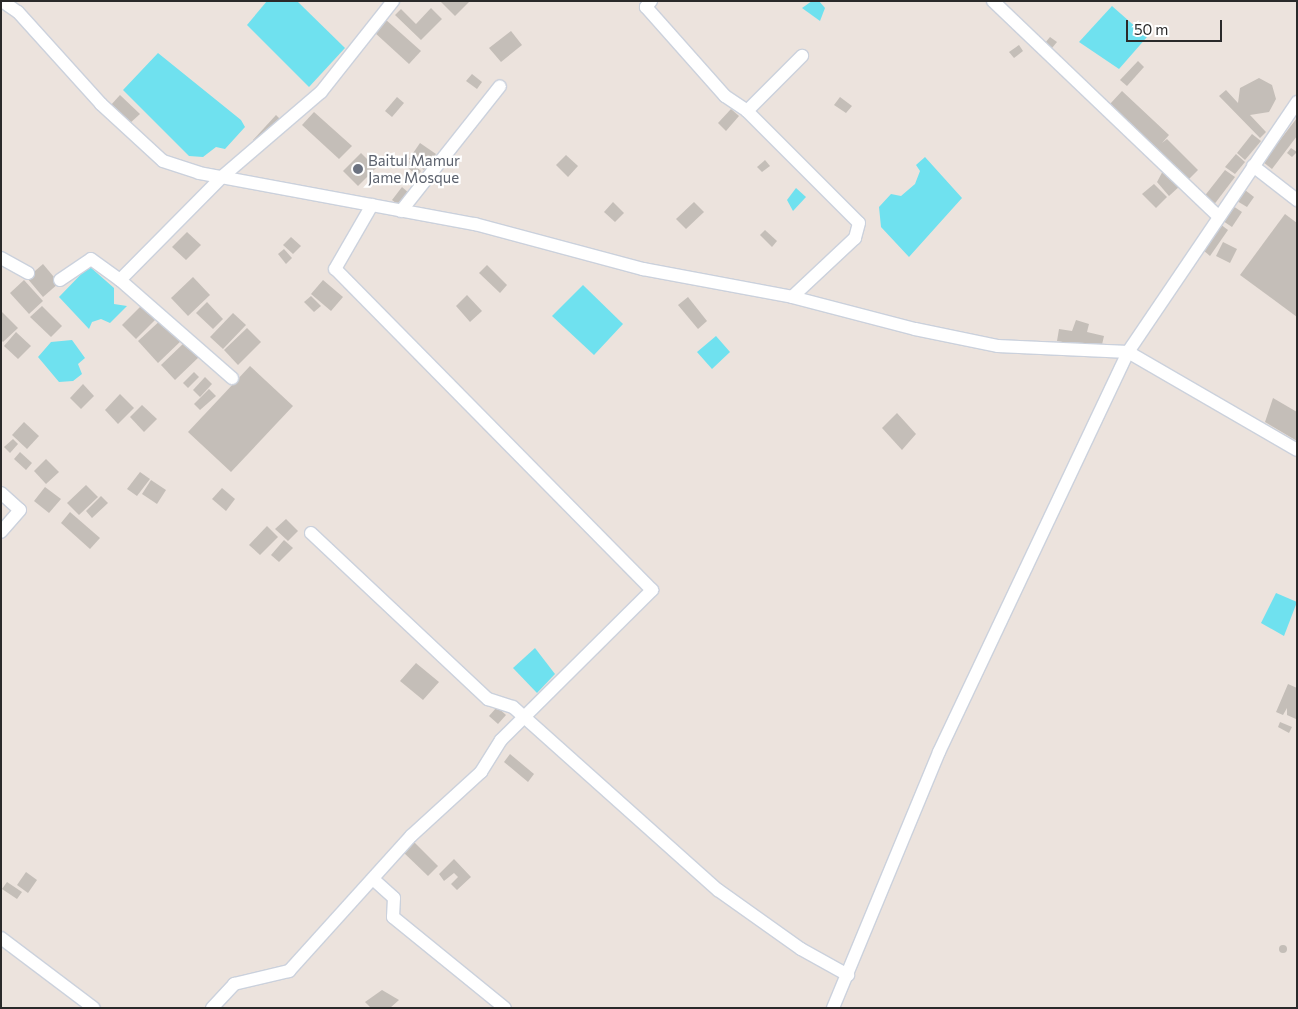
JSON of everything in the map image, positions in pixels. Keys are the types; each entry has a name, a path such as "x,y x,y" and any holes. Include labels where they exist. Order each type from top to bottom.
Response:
{"street":[{"path":"2,1 18,12 101,104 163,161 224,176 484,226 643,268 792,297 998,346 1128,352 1297,450"},
{"path":"120,280 224,176 321,92 393,1"},
{"path":"651,1 646,7 725,96 747,111 859,223 856,238 792,297"},
{"path":"993,1 1218,216"},
{"path":"747,111 802,56"},
{"path":"401,211 500,86"},
{"path":"833,1008 939,752 1128,352 1218,216 1297,102"},
{"path":"1253,166 1297,200"},
{"path":"212,1008 234,984 289,971 372,879 481,772 501,740 526,720 606,632 652,590 335,269 372,205"},
{"path":"1,258 28,274"},
{"path":"60,280 91,259 120,280 232,378"},
{"path":"1,493 20,510 1,532"},
{"path":"311,534 488,699 513,708 718,890 801,949 848,975"},
{"path":"372,879 394,898 393,917 506,1008"},
{"path":"1,938 94,1008"}],"water":[{"path":"267,1 297,1 345,48 309,87 247,25"},
{"path":"812,1 819,1 825,8 820,21 802,8"},
{"path":"1112,6 1147,37 1119,69 1079,42"},
{"path":"158,53 241,120 245,127 225,149 216,147 203,157 189,156 123,90"},
{"path":"925,157 962,198 909,257 881,227 879,207 891,194 901,196 915,184 920,171 916,165"},
{"path":"796,188 806,197 793,211 787,200"},
{"path":"89,266 114,288 114,304 127,306 110,323 101,319 92,322 89,329 59,297"},
{"path":"583,285 623,324 594,355 552,316"},
{"path":"716,336 730,352 712,369 697,352"},
{"path":"72,340 85,358 78,364 82,374 73,381 59,382 38,357 51,342"},
{"path":"1276,593 1297,602 1284,636 1261,623"},
{"path":"535,648 555,674 537,693 513,668"}],"building":[{"path":"440,1 470,1 455,16"},
{"path":"431,8 442,19 421,40 395,15 401,9 416,24"},
{"path":"385,19 421,51 409,64 374,32"},
{"path":"511,31 522,45 501,62 489,48"},
{"path":"1050,37 1057,42 1052,48 1045,43"},
{"path":"1019,45 1023,51 1014,58 1009,52"},
{"path":"1138,61 1144,67 1127,86 1120,80"},
{"path":"472,74 482,82 477,89 466,81"},
{"path":"1259,78 1272,85 1276,99 1269,112 1250,115 1266,132 1260,138 1219,96 1226,90 1238,103 1240,88"},
{"path":"1122,91 1169,135 1162,143 1167,139 1198,170 1187,181 1110,104"},
{"path":"120,95 140,114 129,124 110,106"},
{"path":"397,97 404,103 392,117 385,111"},
{"path":"840,97 852,106 846,113 834,105"},
{"path":"731,109 739,116 726,131 718,123"},
{"path":"314,112 352,146 339,159 302,125"},
{"path":"276,115 282,121 260,145 253,140"},
{"path":"1297,118 1297,136 1272,169 1263,162"},
{"path":"1252,134 1261,141 1245,160 1237,153"},
{"path":"420,143 436,154 424,170 409,159"},
{"path":"1291,148 1297,152 1292,157 1287,153"},
{"path":"361,153 376,168 358,186 343,171"},
{"path":"1236,154 1245,162 1235,174 1225,167"},
{"path":"566,155 578,166 568,177 556,165"},
{"path":"408,160 421,171 417,176 404,164"},
{"path":"765,160 770,166 762,172 757,167"},
{"path":"1165,167 1181,185 1169,196 1157,182"},
{"path":"1225,170 1235,177 1213,206 1203,198"},
{"path":"1154,184 1167,197 1156,208 1142,194"},
{"path":"402,187 410,194 400,206 392,200"},
{"path":"1245,190 1254,197 1247,207 1237,201"},
{"path":"613,202 624,213 615,222 604,212"},
{"path":"694,202 704,212 686,229 676,219"},
{"path":"1233,206 1242,212 1232,227 1223,221"},
{"path":"1285,214 1297,223 1297,317 1240,275"},
{"path":"1220,224 1228,230 1210,256 1203,250"},
{"path":"765,230 777,241 772,247 760,235"},
{"path":"187,232 201,245 186,260 172,247"},
{"path":"291,237 301,246 293,254 283,245"},
{"path":"1223,242 1237,249 1230,263 1216,256"},
{"path":"284,249 292,258 286,264 278,254"},
{"path":"43,264 59,283 43,297 27,278"},
{"path":"487,265 507,285 500,293 479,273"},
{"path":"193,277 210,295 188,316 171,298"},
{"path":"24,280 43,301 29,314 10,293"},
{"path":"323,280 343,297 331,311 311,294"},
{"path":"467,295 482,311 470,322 456,306"},
{"path":"311,296 321,306 314,312 304,302"},
{"path":"688,297 707,321 698,329 678,305"},
{"path":"145,302 159,316 136,339 122,325"},
{"path":"207,302 223,319 213,329 196,313"},
{"path":"42,306 62,326 51,337 30,317"},
{"path":"1,311 18,328 3,342 1,340"},
{"path":"233,313 246,325 223,349 210,337"},
{"path":"163,318 183,339 158,363 138,341"},
{"path":"1076,320 1089,324 1087,332 1104,336 1101,349 1057,341 1059,329 1072,331"},
{"path":"247,328 261,342 238,365 224,350"},
{"path":"16,332 31,346 18,359 4,346"},
{"path":"186,341 200,356 175,380 161,365"},
{"path":"250,366 293,406 231,472 188,432"},
{"path":"194,372 199,377 188,388 183,383"},
{"path":"205,377 212,384 200,397 193,390"},
{"path":"83,384 94,396 81,409 70,398"},
{"path":"209,389 216,396 200,410 194,404"},
{"path":"120,394 134,408 118,424 105,410"},
{"path":"1273,398 1297,412 1297,441 1265,422"},
{"path":"142,405 157,419 144,432 130,417"},
{"path":"897,413 916,434 902,450 882,428"},
{"path":"24,422 39,436 27,449 12,435"},
{"path":"13,439 18,444 10,453 4,447"},
{"path":"20,452 32,463 26,470 14,459"},
{"path":"46,459 59,472 46,484 34,471"},
{"path":"140,472 150,479 137,496 127,489"},
{"path":"151,480 166,490 157,504 142,494"},
{"path":"86,485 98,497 79,515 67,503"},
{"path":"45,487 61,499 49,513 34,501"},
{"path":"222,488 235,499 226,511 212,499"},
{"path":"101,496 108,503 92,518 86,511"},
{"path":"70,512 100,538 90,549 61,523"},
{"path":"286,519 298,531 288,541 275,529"},
{"path":"267,526 278,537 260,555 249,545"},
{"path":"284,540 293,548 279,562 271,555"},
{"path":"416,663 439,682 423,700 400,681"},
{"path":"1288,684 1297,688 1296,719 1287,715 1287,708 1283,715 1276,712"},
{"path":"497,707 506,715 498,724 489,716"},
{"path":"1280,722 1292,727 1289,733 1278,727"},
{"path":"510,754 534,774 528,782 504,762"},
{"path":"412,840 438,866 428,876 402,851"},
{"path":"454,859 471,877 457,890 451,884 458,877 454,873 444,881 439,874"},
{"path":"26,872 37,880 28,893 17,885"},
{"path":"7,882 22,892 17,899 2,889"},
{"path":"1283,945 1287,949 1283,953 1279,949"},
{"path":"382,990 399,1000 390,1008 371,1008 365,1002"}],"place":[{"name":"Baitul Mamur Jame Mosque","path":"358,169"}]}
